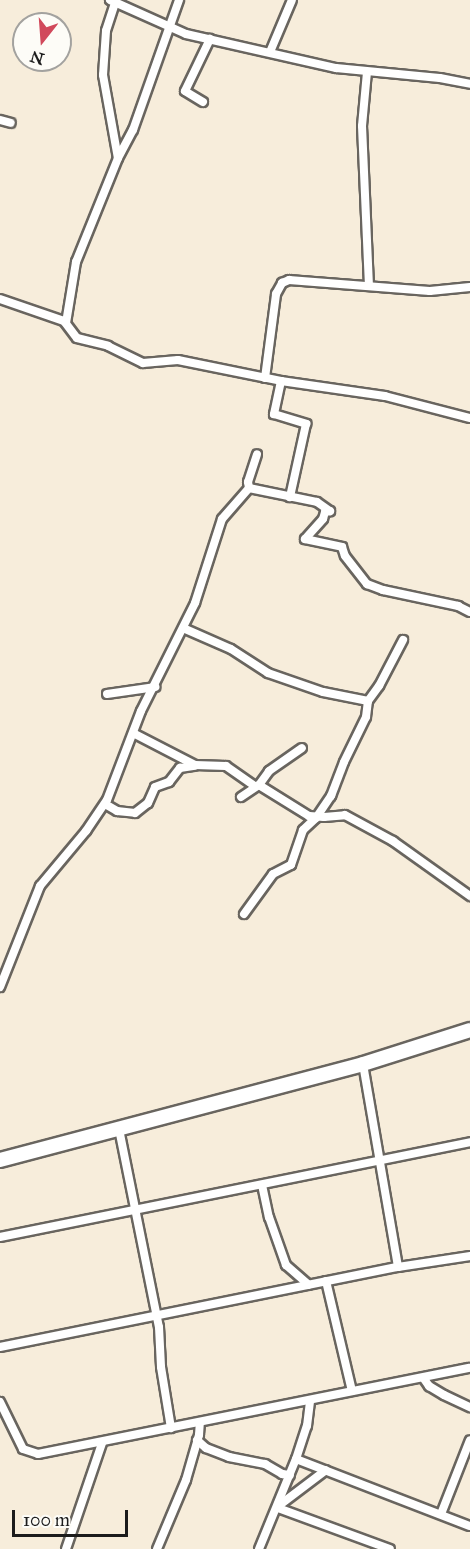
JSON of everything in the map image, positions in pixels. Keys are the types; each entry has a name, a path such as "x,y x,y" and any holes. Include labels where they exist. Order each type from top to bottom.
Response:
{"main road":[{"path":"0,1160 363,1064 470,1030"}],"street":[{"path":"66,323 76,262 118,158 133,130 179,0"},
{"path":"270,52 292,0"},
{"path":"118,158 107,112 103,75 106,31 112,1 171,28 336,69 440,78 470,84"},
{"path":"203,102 185,91 210,39"},
{"path":"367,72 362,126 369,285"},
{"path":"0,120 11,123"},
{"path":"265,378 276,294 282,283 289,280 430,291 470,287"},
{"path":"0,299 66,323 77,338 108,346 137,362 150,364 174,359 281,381 385,396 470,418"},
{"path":"281,381 274,414 306,424 290,497"},
{"path":"249,488 248,482 257,454"},
{"path":"249,488 319,503 330,511 325,512 324,519 305,539 342,547 354,569 364,576 362,578 365,578 367,584 383,590 458,606 470,612"},
{"path":"0,987 40,885 105,804 141,711 155,687 200,591 222,519 249,488"},
{"path":"183,628 231,649 268,673 323,692 368,701"},
{"path":"244,914 273,874 291,865 303,830 316,818 331,796 366,717 368,701 379,686 403,640"},
{"path":"107,694 155,687"},
{"path":"133,733 195,765"},
{"path":"241,797 257,786 269,771 302,748"},
{"path":"105,804 117,811 135,813 148,802 154,787 169,782 180,768 195,765 226,766 257,786 316,818 342,814 351,818 393,841 470,896"},
{"path":"363,1064 398,1267"},
{"path":"119,1129 137,1208 160,1335 160,1366 171,1428"},
{"path":"0,1237 470,1142"},
{"path":"262,1185 286,1265 309,1285"},
{"path":"0,1347 155,1314 398,1267 470,1256"},
{"path":"326,1281 352,1391"},
{"path":"0,1402 2,1414 19,1444 33,1454 102,1443 470,1368"},
{"path":"424,1378 429,1386 470,1407"},
{"path":"259,1549 279,1507 296,1459 307,1426 310,1400"},
{"path":"158,1549 186,1480 200,1422"},
{"path":"197,1440 206,1448 229,1457 265,1464 279,1473 290,1475"},
{"path":"441,1514 470,1440"},
{"path":"66,1549 102,1443"},
{"path":"296,1459 470,1526"},
{"path":"279,1507 326,1470"},
{"path":"279,1507 390,1549"}]}
